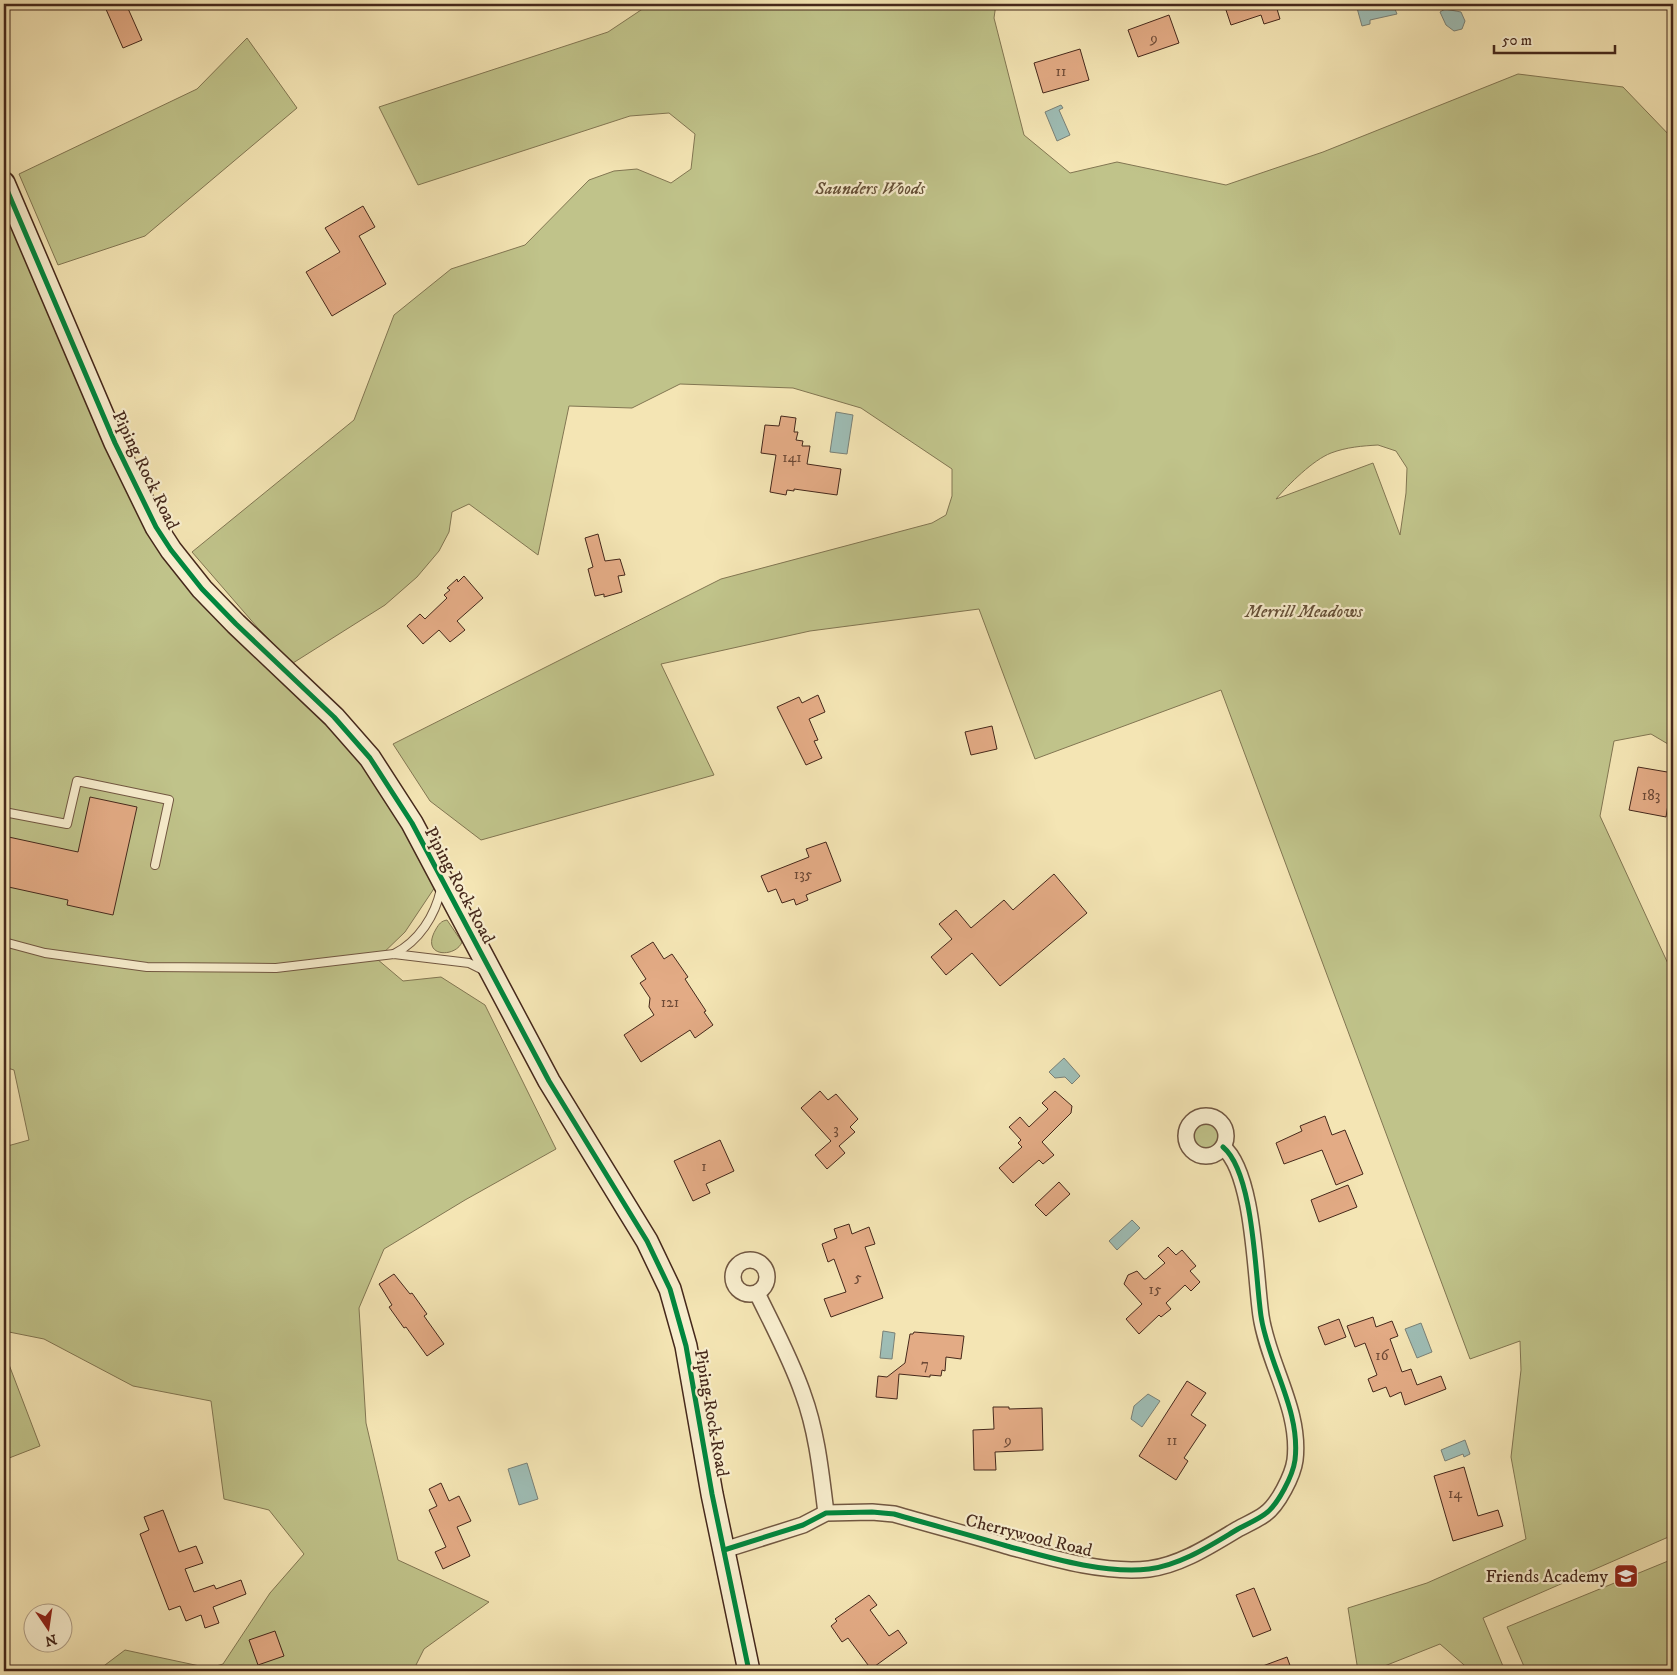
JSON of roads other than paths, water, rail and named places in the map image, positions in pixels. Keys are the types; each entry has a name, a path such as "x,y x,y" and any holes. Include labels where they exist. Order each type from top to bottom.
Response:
{"street":[{"name":"Piping Rock Road","path":"4,183 115,443 156,527 202,589 334,717 370,758 412,824 549,1080 646,1241 670,1289 686,1346 712,1494 749,1671"},
{"name":"Cherrywood Road","path":"724,1550 803,1525 826,1513 872,1512 894,1514 1062,1561 1122,1570 1150,1569 1175,1562 1203,1549 1267,1513 1279,1498 1292,1472 1295,1459 1294,1430 1286,1396 1263,1329 1251,1220 1242,1179 1235,1163 1223,1146"},
{"path":"757,1293 788,1356 804,1395 817,1446 826,1513"}],"lane":[{"path":"4,812 67,824 77,781 169,800 154,865"},
{"path":"394,954 407,947 420,934 433,913 443,881"},
{"path":"4,942 44,952 148,967 276,968 394,954 469,963 494,978"}],"water":[{"path":"1365,4 1393,4 1397,14 1370,20 1370,24 1362,26 1357,8"},
{"path":"1445,9 1461,12 1465,21 1462,29 1454,31 1446,25 1440,12"},
{"path":"1061,105 1063,108 1059,110 1070,135 1057,141 1045,112"},
{"path":"836,412 853,415 847,454 830,452"},
{"path":"1064,1058 1080,1076 1072,1084 1065,1077 1055,1078 1049,1072"},
{"path":"1132,1220 1140,1228 1117,1250 1109,1241"},
{"path":"1421,1323 1432,1352 1417,1358 1405,1329"},
{"path":"883,1331 895,1333 892,1359 880,1358"},
{"path":"1148,1394 1160,1401 1142,1427 1131,1419 1134,1406"},
{"path":"1465,1440 1470,1454 1464,1457 1463,1454 1445,1461 1441,1450"},
{"path":"527,1463 538,1499 519,1505 508,1469"}],"place":[{"name":"Friends Academy","path":"1626,1576"}],"park label":[{"name":"Saunders Woods","path":"870,188"},
{"name":"Merrill Meadows","path":"1304,611"}]}
